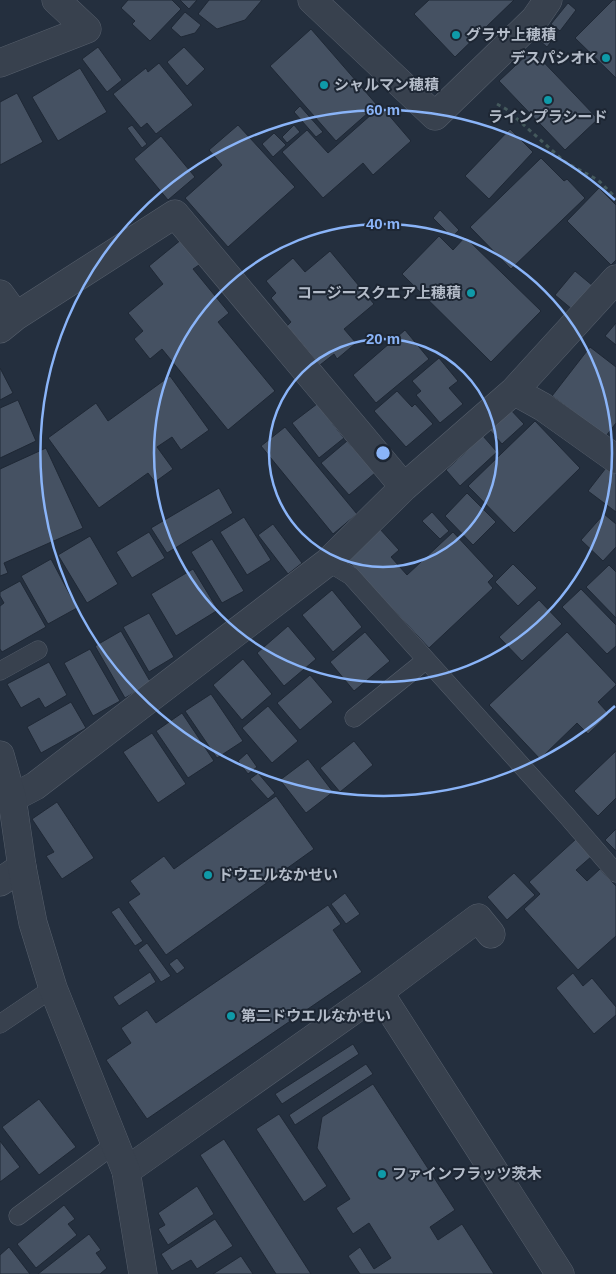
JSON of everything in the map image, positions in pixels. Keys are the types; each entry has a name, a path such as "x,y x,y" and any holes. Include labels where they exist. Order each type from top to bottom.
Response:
{"street":[{"path":"0,63 87,29 56,0"},
{"path":"312,0 435,116 536,19 548,0"},
{"path":"5,313 175,214 404,487"},
{"path":"12,798 35,786 328,562 404,487 514,391 616,279"},
{"path":"514,391 543,407 616,459"},
{"path":"0,756 12,798 22,867 33,923 53,988 126,1171 138,1271"},
{"path":"0,882 22,867"},
{"path":"126,1171 379,992 478,918 491,934"},
{"path":"379,992 560,1274"}],"lane":[{"path":"328,562 351,576 616,873"},
{"path":"0,671 38,650"},
{"path":"354,718 426,660"},
{"path":"0,1024 53,988"},
{"path":"18,1216 115,1144"}],"path":[{"path":"465,87 506,109 565,162 598,180 616,198"}],"building":[{"path":"128,0 172,0 181,9 150,41 132,24 135,21 121,8"},
{"path":"180,0 197,0 189,9"},
{"path":"209,0 262,0 245,20 217,29 198,14"},
{"name":"グラサ上穂積","path":"429,0 514,0 455,57 414,14"},
{"name":"デスパシオK","path":"613,0 616,0 616,78 575,38"},
{"path":"568,3 576,10 560,31 551,24"},
{"path":"185,12 201,25 195,33 181,37 171,28"},
{"path":"549,28 557,34 547,47 539,40"},
{"name":"シャルマン穂積","path":"311,29 377,105 336,141 270,66"},
{"path":"98,47 122,80 107,92 82,59"},
{"path":"184,47 205,69 187,86 167,62"},
{"name":"ラインプラシード","path":"532,50 598,119 565,150 499,81"},
{"path":"159,63 193,105 156,134 147,123 141,128 113,94 146,68 148,72"},
{"path":"80,68 107,112 58,141 32,97"},
{"path":"17,93 43,142 0,165 0,102"},
{"path":"300,106 323,132 316,137 294,112"},
{"path":"381,106 411,141 373,175 363,163 323,198 282,152 307,130 328,153"},
{"path":"132,125 147,144 142,148 127,128"},
{"path":"238,125 295,187 228,247 185,198 222,165 209,150"},
{"path":"294,125 300,132 287,143 282,137"},
{"path":"510,129 533,152 489,199 465,176"},
{"path":"274,133 286,145 273,157 262,144"},
{"path":"161,136 195,177 168,200 134,159"},
{"path":"541,158 564,181 567,179 585,198 511,269 470,227"},
{"path":"599,188 616,205 616,260 611,265 567,221"},
{"path":"440,210 459,230 452,237 433,218"},
{"name":"コージースクエア上穂積","path":"439,236 453,250 465,237 541,311 491,362 402,274"},
{"path":"182,239 202,263 193,269 229,313 218,322 275,391 228,430 162,349 150,359 134,339 143,331 128,313 163,284 149,266"},
{"path":"330,251 374,304 344,329 356,343 337,359 334,354 320,365 287,326 291,322 271,298 276,293 266,281 293,258 305,272"},
{"path":"575,271 593,286 573,310 555,295"},
{"path":"616,323 616,345 605,336"},
{"path":"405,330 429,359 376,403 353,375"},
{"path":"590,347 616,367 616,423 606,436 552,396"},
{"path":"439,358 458,381 449,388 463,404 440,423 416,395 421,391 412,381"},
{"path":"0,368 13,393 0,400"},
{"path":"170,376 209,430 181,450 172,437 157,447 173,469 155,482 148,473 99,508 48,438 96,403 108,421"},
{"path":"397,391 412,407 415,404 433,424 406,447 374,411"},
{"path":"18,400 36,441 0,458 0,408"},
{"path":"317,404 344,438 319,458 292,423"},
{"path":"509,408 524,424 502,444 487,427"},
{"path":"535,421 580,468 514,533 468,486"},
{"path":"285,427 357,514 333,534 261,446"},
{"path":"483,436 497,452 460,486 446,470"},
{"path":"347,441 375,473 349,495 321,463"},
{"path":"46,448 83,528 4,563 8,573 0,576 0,469"},
{"path":"609,464 616,469 616,512 588,491"},
{"path":"219,488 233,513 167,553 151,528"},
{"path":"467,493 496,522 473,545 445,516"},
{"path":"432,512 449,531 440,539 422,521"},
{"path":"604,514 616,524 616,547 603,561 581,540"},
{"path":"244,517 271,560 247,575 220,532"},
{"path":"273,524 302,563 288,574 258,535"},
{"path":"379,528 399,550 391,557 407,575 453,532 494,576 488,582 493,588 429,648 346,559"},
{"path":"149,532 165,558 132,578 116,552"},
{"path":"90,536 118,584 87,603 58,555"},
{"path":"212,539 244,591 222,603 191,552"},
{"path":"51,559 77,608 48,624 21,576"},
{"path":"513,564 537,588 518,606 495,582"},
{"path":"609,565 616,572 616,618 586,587"},
{"path":"193,569 218,610 176,636 151,594"},
{"path":"20,581 46,627 2,652 0,649 0,606 4,603 0,592"},
{"path":"581,589 616,625 616,646 607,654 562,607"},
{"path":"332,590 362,627 333,652 302,615"},
{"path":"539,600 562,624 522,661 499,637"},
{"path":"149,613 174,657 149,672 123,627"},
{"path":"288,626 316,659 284,686 257,653"},
{"path":"121,631 151,683 125,698 95,646"},
{"path":"365,632 390,661 354,691 330,662"},
{"path":"567,632 616,685 598,702 609,714 588,734 577,723 540,759 489,705"},
{"path":"90,649 120,701 93,716 64,663"},
{"path":"243,659 272,694 242,720 213,685"},
{"path":"49,662 67,695 45,708 39,698 21,708 7,684"},
{"path":"310,675 333,702 300,730 277,703"},
{"path":"211,694 243,741 217,758 185,711"},
{"path":"71,702 86,728 41,753 27,727"},
{"path":"268,706 298,741 272,763 242,728"},
{"path":"182,713 214,761 188,778 156,731"},
{"path":"152,733 186,784 158,803 123,752"},
{"path":"354,741 373,765 340,792 320,768"},
{"path":"616,751 616,798 598,816 574,791"},
{"path":"247,753 257,767 248,774 238,761"},
{"path":"308,759 333,792 306,813 280,780"},
{"path":"258,773 275,793 268,799 250,779"},
{"name":"ドウエルなかせい","path":"276,796 314,849 166,955 128,902 140,894 130,881 164,856 174,869"},
{"path":"57,802 94,858 62,879 46,856 54,852 32,819"},
{"path":"616,829 616,851 605,840"},
{"path":"576,839 592,856 576,870 587,881 600,869 616,886 616,936 578,970 524,909 540,894 529,882"},
{"path":"514,873 535,895 507,920 487,897"},
{"path":"345,893 360,914 346,924 331,904"},
{"name":"第二ドウエルなかせい","path":"328,905 341,924 333,930 362,972 147,1119 106,1060 131,1043 121,1028 147,1010 156,1023"},
{"path":"119,907 143,941 135,946 111,912"},
{"path":"147,943 171,976 161,982 138,950"},
{"path":"177,958 185,968 177,974 169,964"},
{"path":"150,972 156,982 119,1006 113,997"},
{"path":"573,973 583,986 592,978 616,1007 616,1015 594,1034 556,988"},
{"path":"353,1044 359,1054 282,1104 275,1094"},
{"path":"366,1064 373,1074 295,1125 289,1115"},
{"name":"ファインフラッツ茨木","path":"373,1084 455,1210 430,1227 438,1240 462,1224 494,1274 360,1274 348,1256 360,1247 374,1269 391,1258 369,1223 353,1234 336,1208 350,1199 317,1148 322,1117"},
{"path":"39,1099 76,1147 39,1175 2,1127"},
{"path":"279,1114 327,1186 304,1202 256,1129"},
{"path":"224,1139 311,1274 276,1274 200,1155"},
{"path":"0,1141 20,1167 0,1182"},
{"path":"197,1186 214,1214 168,1245 158,1229 165,1225 158,1213"},
{"path":"64,1205 75,1219 68,1224 77,1235 36,1268 17,1244"},
{"path":"215,1219 233,1246 197,1269 191,1260 172,1271 161,1254"},
{"path":"89,1234 101,1250 96,1253 107,1268 100,1274 38,1274"},
{"path":"9,1247 30,1274 0,1274 0,1255"},
{"path":"241,1256 253,1274 213,1274"}],"place":[{"name":"グラサ上穂積","path":"456,35"},
{"name":"デスパシオK","path":"606,58"},
{"name":"シャルマン穂積","path":"324,85"},
{"name":"ラインプラシード","path":"548,100"},
{"name":"コージースクエア上穂積","path":"471,293"},
{"name":"ドウエルなかせい","path":"208,875"},
{"name":"第二ドウエルなかせい","path":"231,1016"},
{"name":"ファインフラッツ茨木","path":"382,1174"}]}
